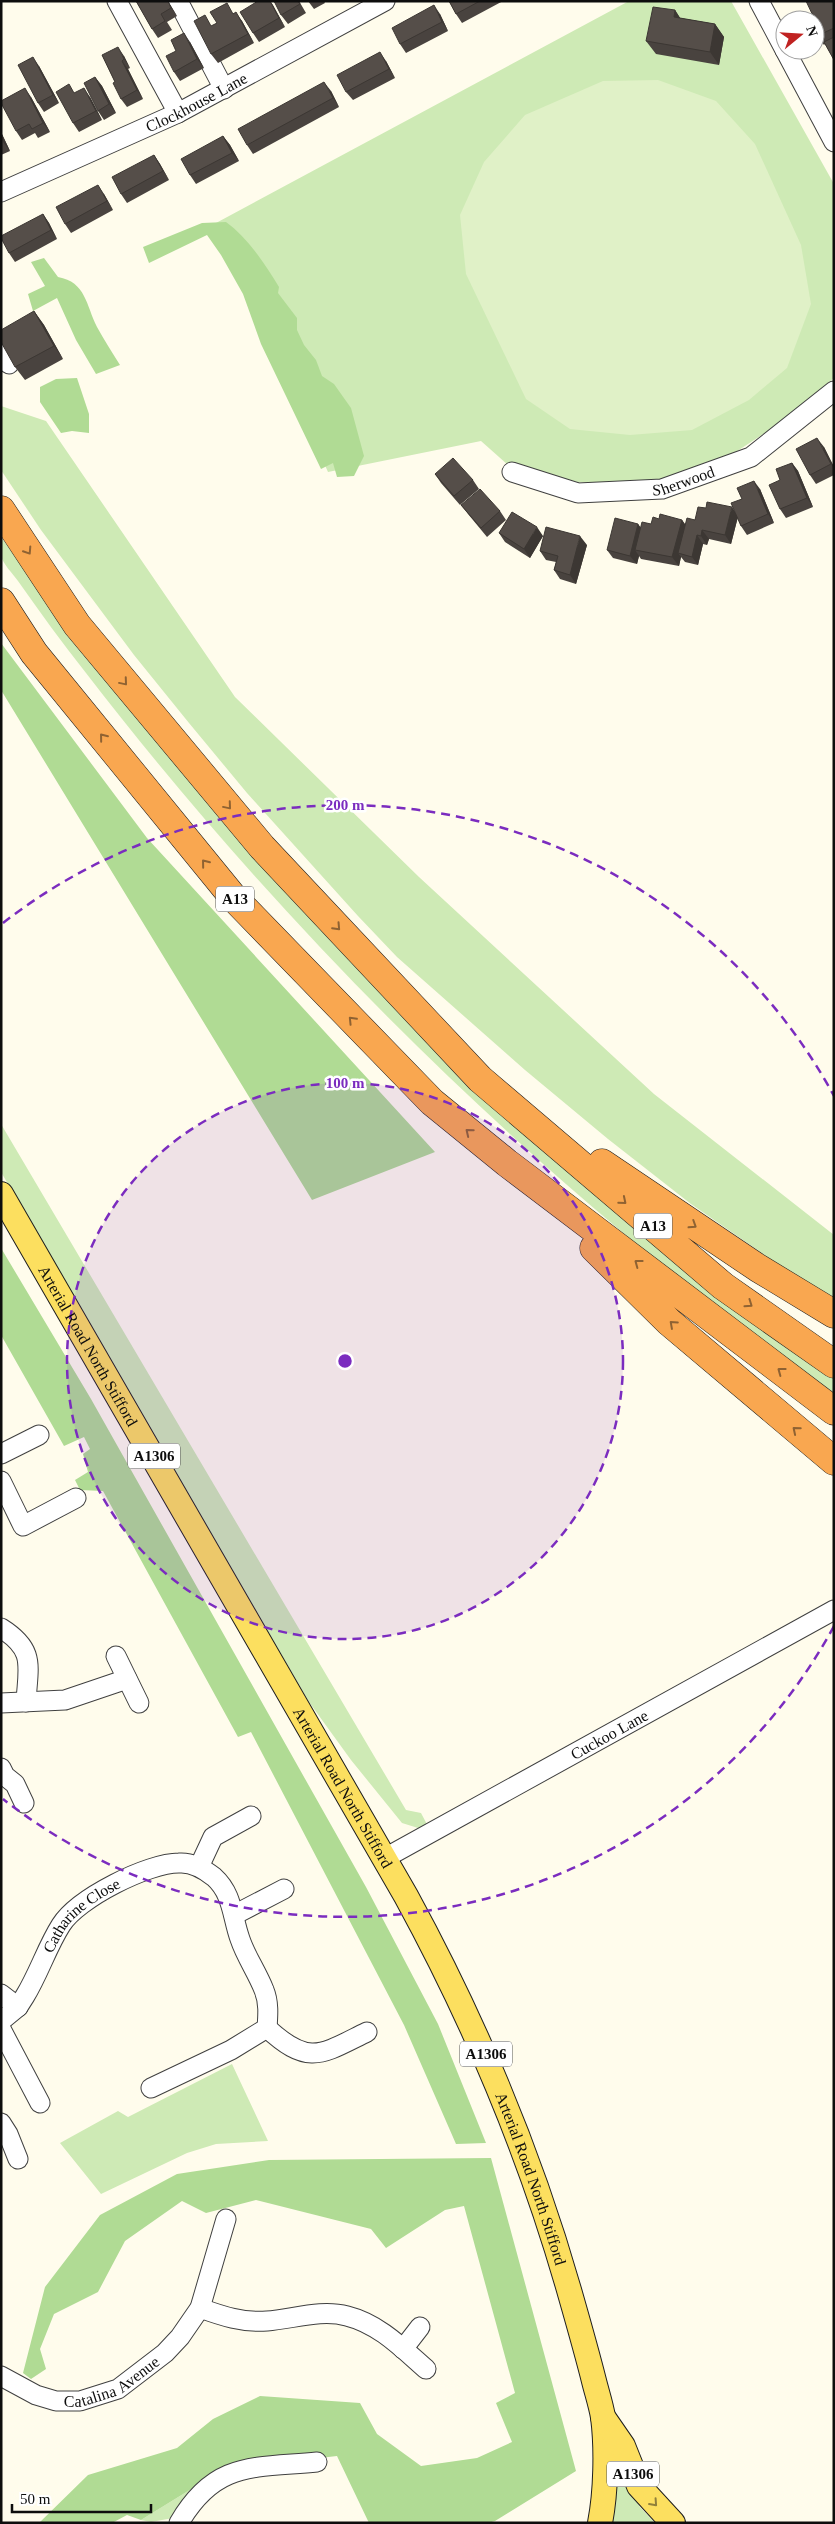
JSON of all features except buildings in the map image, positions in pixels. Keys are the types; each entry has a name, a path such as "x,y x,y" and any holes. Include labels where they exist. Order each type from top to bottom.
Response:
{"highway":[{"name":"A13","path":"1,510 77,625 262,847 480,1079 722,1286 834,1364"},
{"name":"A13","path":"1,602 34,653 233,897 432,1102 506,1163 834,1412"},
{"name":"A13","path":"480,1079 758,1268 834,1314"},
{"name":"A13","path":"506,1163 670,1322 834,1460"}],"main road":[{"name":"Arterial Road North Stifford","path":"1,1194 385,1858 449,1976 484,2051 520,2136 560,2256 603,2417 604,2473 600,2523"},
{"name":"Arterial Road North Stifford","path":"603,2417 622,2446 639,2486 673,2523"}],"street":[{"path":"117,1 178,113"},
{"path":"178,1 224,89"},
{"name":"Clockhouse Lane","path":"1,192 178,113 385,1"},
{"path":"759,1 775,31"},
{"path":"790,60 834,142"},
{"name":"Sherwood","path":"512,472 578,493 662,489 750,457 834,390"},
{"path":"1,1454 39,1435"},
{"path":"1,1481 6,1505 22,1526 76,1498"},
{"name":"Cuckoo Lane","path":"385,1858 834,1610"},
{"path":"1,1628 14,1636 24,1648 28,1663 26,1702"},
{"path":"116,1656 139,1703"},
{"path":"1,1703 65,1700 127,1680"},
{"path":"1,1768 5,1776 15,1784 24,1804"},
{"path":"199,1867 213,1837 251,1816"},
{"name":"Catharine Close","path":"1,2021 18,2007 33,1983 62,1924 75,1909 91,1896 159,1865 181,1862 199,1867 215,1878 227,1893 239,1937 265,1991 268,2009 268,2028"},
{"path":"234,1915 284,1889"},
{"path":"1,1994 18,2007"},
{"path":"151,2088 231,2050 268,2028 282,2041 301,2051 312,2053 324,2053 367,2032"},
{"path":"1,2029 40,2103"},
{"path":"1,2123 8,2134 18,2159"},
{"name":"Catalina Avenue","path":"1,2376 36,2395 56,2401 80,2401 118,2389 165,2353 180,2337 200,2308 226,2219"},
{"path":"200,2308 234,2320 266,2322 315,2314 346,2316 383,2332 426,2370"},
{"path":"403,2349 420,2327"},
{"path":"179,2523 195,2499 210,2484 227,2474 317,2462"}],"green space":[{"path":"629,1 731,1 834,184 834,378 771,429 719,463 663,480 605,485 561,480 508,465 481,441 328,472 216,223"},
{"path":"658,80 716,101 755,144 801,245 811,304 787,368 749,400 692,430 630,435 570,429 526,399 466,274 460,215 484,162 525,115 603,81"},
{"path":"226,222 249,244 268,269 279,287 278,293 297,318 297,330 304,345 316,360 322,376 334,384 351,408 364,456 354,476 337,477 333,463 321,469 261,344 243,294 221,255 207,235 149,263 143,247 202,223"},
{"path":"44,258 58,277 67,280 80,289 97,327 120,365 96,374 76,340 57,298 33,311 28,294 45,286 31,262"},
{"path":"77,378 89,414 89,433 72,431 61,433 40,402 40,387 56,379"},
{"path":"1,406 46,421 235,697 419,877 654,1094 834,1235 834,1303 691,1204 608,1139 525,1070 397,957 358,916 247,793 189,723 134,655 41,530 1,470"},
{"path":"1,537 88,656 227,827 396,1009 751,1319 834,1379 834,1393 726,1315 622,1232 477,1103 339,967 209,823 146,749 77,662 2,559"},
{"path":"1,643 147,838 435,1152 312,1200 1,690"},
{"path":"1,1124 406,1810 421,1813 431,1832 402,1823 351,1760 309,1702 1,1172"},
{"path":"1,1248 91,1399 366,1887 438,2024 486,2143 456,2144 404,2025 251,1732 238,1737 103,1491 80,1490 75,1480 88,1472 83,1454 90,1449 84,1437 64,1446 1,1335"},
{"path":"232,2064 268,2141 216,2144 187,2153 101,2194 60,2143 118,2111 128,2117"},
{"path":"491,2158 576,2471 495,2521 488,2523 369,2523 337,2456 231,2468 214,2475 141,2520 127,2515 112,2523 39,2523 88,2475 177,2448 213,2419 260,2396 360,2403 377,2434 421,2466 477,2458 512,2442 496,2403 515,2393 464,2206 445,2210 386,2248 371,2229 256,2200 206,2213 182,2201 125,2241 98,2292 54,2314 40,2349 46,2369 31,2379 23,2373 45,2287 100,2215 177,2174 269,2160"},
{"path":"620,2472 640,2507 655,2523 611,2523 614,2473"},
{"path":"214,2475 173,2518 151,2522 141,2520"}]}
